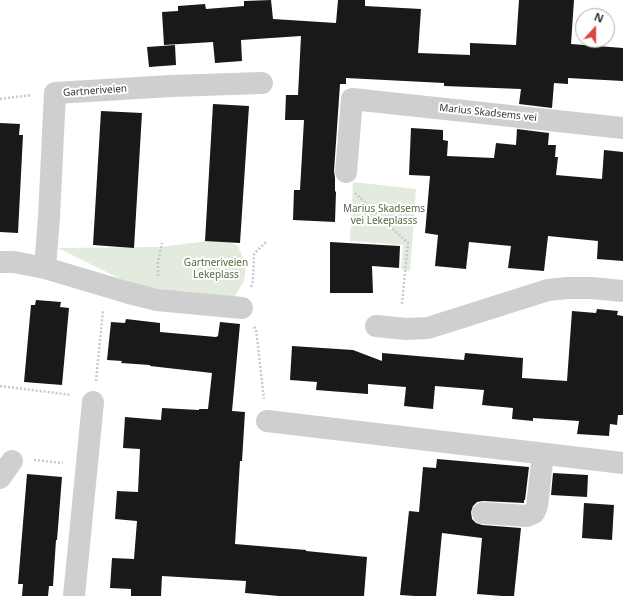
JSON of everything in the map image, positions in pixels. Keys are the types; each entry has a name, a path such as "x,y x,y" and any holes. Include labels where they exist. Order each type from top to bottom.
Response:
{"street":[{"name":"Gartneriveien","path":"44,268 50,217 55,93 171,86 262,83"},
{"name":"Marius Skadsems vei","path":"346,172 352,99 623,128"},
{"path":"0,262 14,262 44,268 157,300 242,308"},
{"path":"376,326 406,329 428,328 548,290 567,288 623,291"},
{"path":"74,596 94,398"},
{"path":"267,421 623,463"},
{"path":"483,513 527,516 534,513 537,506 543,454"}],"path":[{"path":"0,99 55,93"},
{"path":"346,172 356,194 408,243 402,303 406,329"},
{"path":"266,242 254,254 253,281 242,308 256,329 267,421"},
{"path":"157,300 158,263 162,243"},
{"path":"0,386 94,398 105,286"},
{"path":"6,469 21,459 87,466"}],"green space":[{"name":"Marius Skadsems vei Lekeplasss","path":"353,182 416,189 410,271 401,269 403,245 350,241"},
{"name":"Gartneriveien Lekeplass","path":"223,239 238,246 246,265 244,281 233,299 186,294 129,283 58,248 161,247"}],"building":[{"path":"271,0 273,19 336,23 338,0 365,0 365,6 421,9 418,53 470,55 470,43 516,45 519,0 574,0 571,44 575,44 575,48 623,48 623,81 568,78 568,84 554,83 552,108 519,104 521,89 444,86 444,83 346,78 346,84 340,84 334,171 336,192 335,222 293,220 294,190 300,190 304,120 285,120 286,95 298,95 301,36 241,40 242,61 215,63 213,42 164,45 162,12 178,11 178,6 205,4 206,9 244,6 244,1"},
{"path":"175,45 176,65 149,67 147,47"},
{"path":"213,104 249,106 240,243 205,241"},
{"path":"101,111 142,113 134,248 93,245"},
{"path":"0,123 20,124 19,135 23,135 18,233 0,232"},
{"path":"411,128 443,130 443,140 448,141 447,156 494,158 496,143 516,145 517,129 549,133 548,145 556,145 555,157 558,157 556,175 602,179 604,150 623,152 623,261 597,259 598,241 548,236 544,271 508,268 511,246 469,242 466,269 435,266 438,235 425,233 430,176 409,175"},
{"path":"330,242 400,246 399,268 372,266 373,293 330,293"},
{"path":"36,300 61,302 60,307 69,308 62,385 24,382 31,305 35,305"},
{"path":"597,309 618,311 617,315 623,316 623,415 618,415 617,425 610,424 609,436 577,434 579,421 533,418 533,421 512,419 513,408 482,405 484,390 435,386 433,409 404,406 406,387 368,384 368,394 316,390 317,382 290,380 292,346 353,350 382,361 382,353 464,360 465,353 523,358 522,378 567,381 572,311 596,313"},
{"path":"126,319 160,323 160,332 216,337 218,336 220,322 240,324 232,411 245,412 242,461 240,461 235,544 367,557 364,596 279,596 245,593 246,581 162,576 161,596 131,596 131,589 110,588 112,558 134,559 137,521 115,519 117,491 138,492 140,449 123,448 125,417 161,420 162,408 208,409 212,373 121,363 122,361 107,360 111,322 125,323"},
{"path":"437,459 529,467 524,503 477,502 473,506 471,512 472,519 476,523 482,525 521,528 514,596 477,594 482,538 442,533 436,596 400,595 409,511 419,512 423,467 436,468"},
{"path":"553,473 588,475 587,497 551,495"},
{"path":"27,474 62,477 53,586 49,586 48,596 22,596 23,584 18,584"},
{"path":"584,503 614,505 612,540 582,538"}]}
